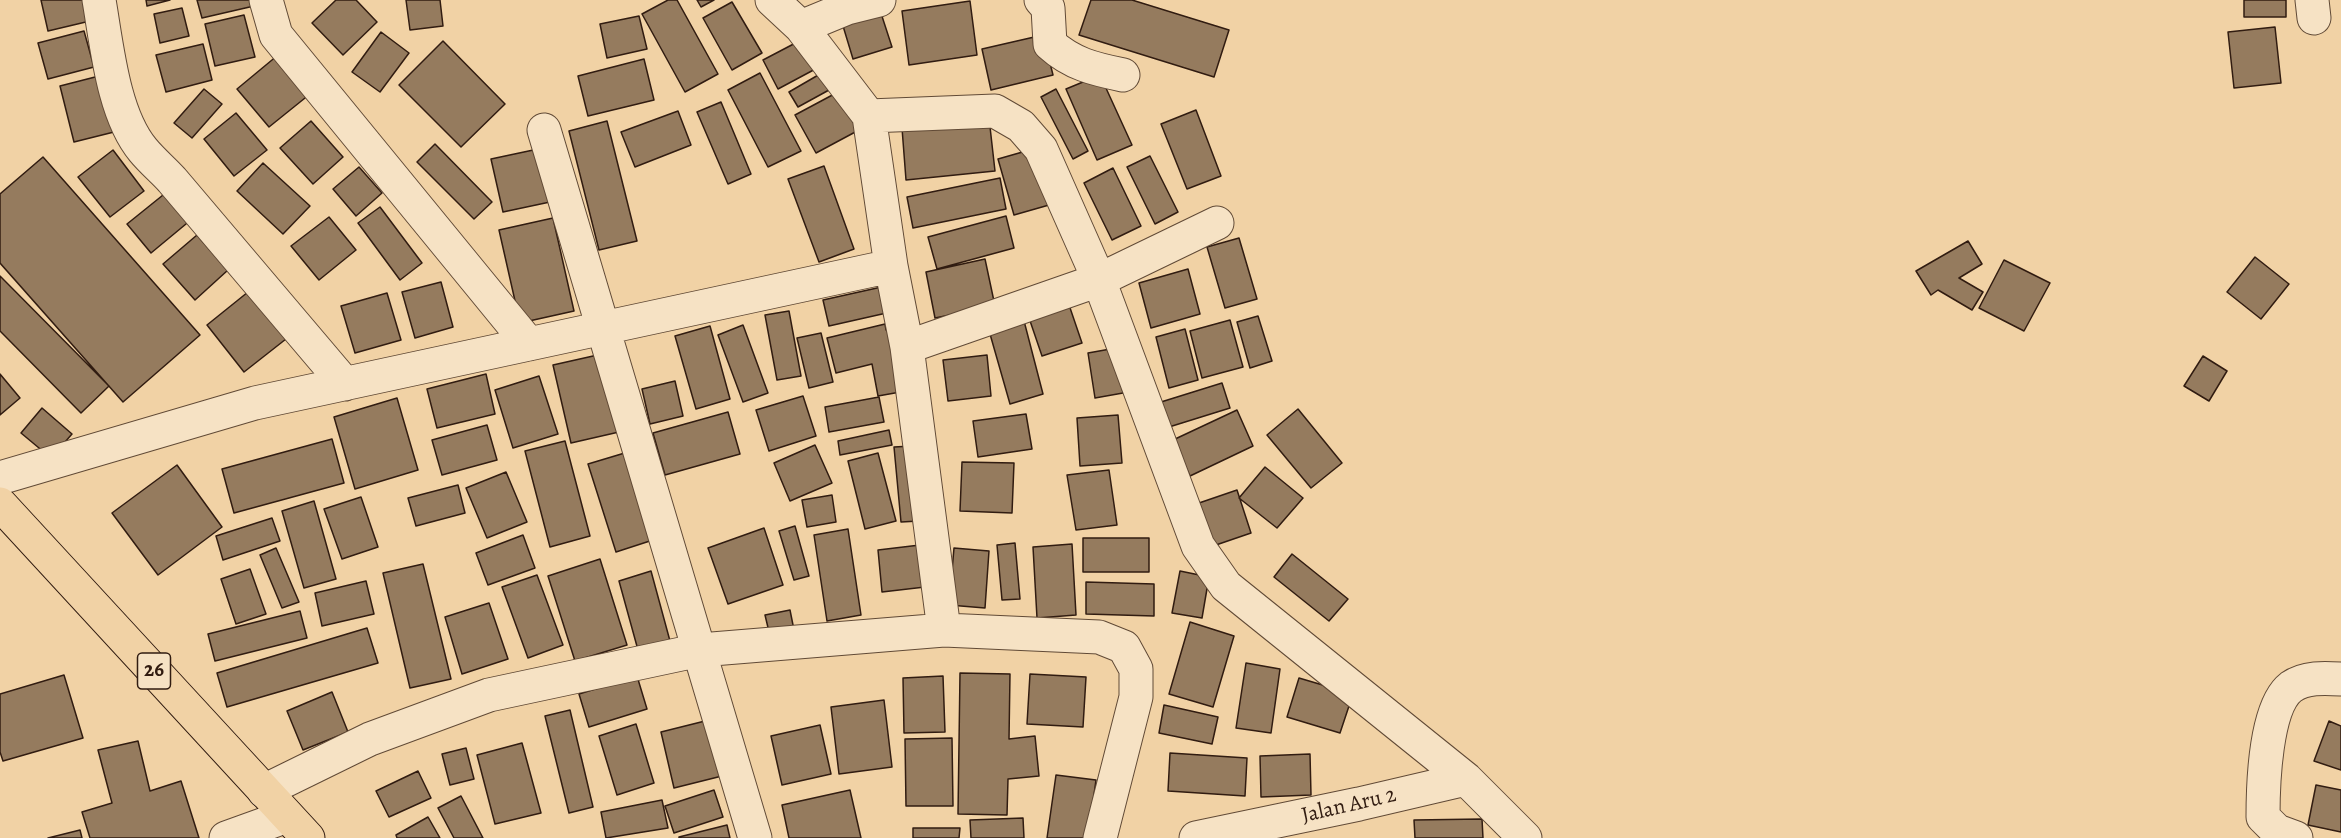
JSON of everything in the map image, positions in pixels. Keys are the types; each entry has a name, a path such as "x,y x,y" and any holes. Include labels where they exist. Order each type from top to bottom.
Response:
{"highway":[{"name":"26","path":"0,504 297,827"}],"street":[{"path":"99,0 109,61 126,120 142,149 172,180 345,384"},
{"path":"266,0 276,35 529,344"},
{"path":"772,0 801,27 869,116 891,267 907,347 944,630"},
{"path":"801,27 847,8 879,0"},
{"path":"1041,0 1048,8 1050,44 1066,58 1086,67 1123,75"},
{"path":"869,116 995,111 1021,126 1041,149 1099,280 1198,546 1226,586 1466,779 1525,838"},
{"path":"544,130 755,838"},
{"path":"907,347 1099,280 1216,223"},
{"path":"0,478 255,403 891,267"},
{"path":"264,791 370,739 489,695 700,651 944,630 1099,637 1124,647 1136,669 1136,697 1100,838"},
{"path":"2296,838 2277,831 2263,817 2263,786 2275,709 2291,687 2315,678 2341,679"},
{"name":"Jalan Aru 2","path":"1196,838 1466,779"},
{"path":"226,838 297,827"}],"building":[{"path":"41,0 85,0 90,21 48,31"},
{"path":"146,0 170,0 147,6"},
{"path":"197,0 253,0 254,6 202,18"},
{"path":"336,0 356,0 377,22 343,55 312,23"},
{"path":"406,0 440,0 443,26 410,30"},
{"path":"668,0 677,0 718,74 685,92 642,14"},
{"path":"697,0 714,0 701,7"},
{"path":"1091,0 1132,0 1229,30 1214,77 1079,35"},
{"path":"2244,0 2286,0 2286,17 2244,17"},
{"path":"970,1 977,55 909,65 902,11"},
{"path":"732,2 762,53 732,70 703,18"},
{"path":"878,4 892,47 853,59 840,16"},
{"path":"182,8 189,36 160,43 154,14"},
{"path":"244,15 255,57 215,66 205,24"},
{"path":"639,16 647,49 607,58 600,24"},
{"path":"2275,27 2281,83 2234,88 2228,32"},
{"path":"84,31 94,67 48,79 38,43"},
{"path":"381,32 409,53 380,92 352,72"},
{"path":"1043,35 1053,75 991,90 982,49"},
{"path":"805,38 821,66 778,89 763,60"},
{"path":"443,41 505,104 461,147 399,85"},
{"path":"203,44 212,80 166,92 156,55"},
{"path":"278,55 310,94 269,127 237,89"},
{"path":"644,59 654,100 588,116 578,76"},
{"path":"760,73 801,151 768,167 728,90"},
{"path":"820,74 829,90 798,107 789,92"},
{"path":"1100,75 1132,145 1097,160 1066,89"},
{"path":"99,76 114,132 74,142 60,86"},
{"path":"204,89 222,104 192,138 174,123"},
{"path":"1056,89 1088,151 1073,159 1041,97"},
{"path":"838,92 859,130 816,153 795,115"},
{"path":"721,102 751,174 728,184 697,112"},
{"path":"1196,110 1221,176 1187,189 1161,124"},
{"path":"678,111 691,145 635,167 621,132"},
{"path":"236,113 267,150 234,176 204,139"},
{"path":"989,118 995,171 906,180 902,128"},
{"path":"311,121 343,157 313,184 280,148"},
{"path":"607,121 637,241 599,250 569,131"},
{"path":"435,144 492,202 474,219 417,162"},
{"path":"538,149 550,202 503,212 491,159"},
{"path":"1033,149 1049,205 1014,215 998,159"},
{"path":"113,150 144,191 110,217 78,177"},
{"path":"1150,156 1178,212 1155,224 1127,167"},
{"path":"43,157 200,335 123,402 0,263 0,194"},
{"path":"263,163 310,206 283,234 237,191"},
{"path":"824,166 854,249 819,262 788,179"},
{"path":"359,167 382,193 356,216 333,189"},
{"path":"1113,168 1141,226 1112,240 1084,183"},
{"path":"1000,178 1006,209 913,228 907,197"},
{"path":"168,191 192,219 151,253 127,224"},
{"path":"380,207 422,263 400,280 358,223"},
{"path":"1006,216 1014,248 937,269 928,237"},
{"path":"329,217 356,250 319,280 291,246"},
{"path":"553,218 574,311 520,323 499,230"},
{"path":"197,235 228,270 195,300 163,264"},
{"path":"1239,238 1257,299 1225,308 1207,247"},
{"path":"1968,241 1982,264 1959,278 1983,292 1972,310 1938,290 1931,295 1916,271"},
{"path":"2255,257 2289,284 2261,319 2227,292"},
{"path":"985,259 995,306 935,318 926,272"},
{"path":"2004,260 2050,283 2024,331 1979,308"},
{"path":"1188,269 1200,314 1151,328 1139,283"},
{"path":"0,276 109,386 81,413 0,331"},
{"path":"441,282 453,327 415,338 402,292"},
{"path":"886,286 891,312 829,326 823,300"},
{"path":"248,292 286,339 244,372 207,325"},
{"path":"387,293 401,340 355,353 341,306"},
{"path":"1067,299 1082,343 1042,356 1027,312"},
{"path":"789,311 801,376 777,380 765,315"},
{"path":"1258,316 1272,361 1250,368 1237,322"},
{"path":"1023,317 1043,394 1010,404 988,327"},
{"path":"1230,320 1243,367 1202,378 1190,331"},
{"path":"885,324 886,330 895,328 906,391 878,396 872,364 836,373 827,338"},
{"path":"743,325 768,393 743,402 718,335"},
{"path":"710,326 730,399 696,409 675,336"},
{"path":"1185,329 1198,380 1169,388 1156,337"},
{"path":"821,333 833,382 809,388 797,338"},
{"path":"1116,348 1123,393 1095,398 1088,353"},
{"path":"602,354 619,432 571,443 553,365"},
{"path":"987,355 991,396 948,401 943,360"},
{"path":"2203,356 2227,371 2209,401 2184,386"},
{"path":"0,374 20,398 0,415"},
{"path":"486,374 495,414 437,428 427,389"},
{"path":"539,376 558,434 513,448 495,390"},
{"path":"675,381 683,416 650,424 642,389"},
{"path":"1222,383 1230,408 1169,427 1161,402"},
{"path":"803,396 816,436 769,451 756,410"},
{"path":"879,397 884,422 829,432 825,407"},
{"path":"397,398 418,470 355,489 334,417"},
{"path":"42,408 72,434 51,458 21,433"},
{"path":"1298,409 1342,463 1311,488 1267,435"},
{"path":"1237,410 1253,446 1190,476 1173,440"},
{"path":"728,412 740,454 665,475 653,433"},
{"path":"1026,414 1032,449 978,457 973,421"},
{"path":"1118,415 1122,463 1080,466 1077,418"},
{"path":"487,425 497,460 442,475 432,440"},
{"path":"889,430 892,445 840,455 838,441"},
{"path":"332,439 344,483 234,513 222,469"},
{"path":"565,441 590,536 550,547 525,451"},
{"path":"815,445 832,483 790,501 774,463"},
{"path":"912,446 919,521 901,522 894,447"},
{"path":"628,452 656,539 616,552 588,464"},
{"path":"878,453 896,521 865,529 848,461"},
{"path":"962,462 1014,463 1012,513 960,511"},
{"path":"177,465 222,527 158,575 112,513"},
{"path":"1265,467 1303,498 1277,528 1239,498"},
{"path":"1109,470 1117,525 1076,530 1067,475"},
{"path":"506,472 527,522 487,538 466,488"},
{"path":"458,485 465,513 416,526 408,498"},
{"path":"1237,490 1251,533 1213,546 1199,503"},
{"path":"832,495 836,522 807,527 802,500"},
{"path":"361,497 378,547 342,559 324,509"},
{"path":"314,501 336,579 304,588 282,511"},
{"path":"272,518 280,541 223,560 216,536"},
{"path":"795,526 809,576 794,580 779,531"},
{"path":"764,528 783,585 728,604 708,548"},
{"path":"848,529 861,615 827,621 814,535"},
{"path":"523,535 535,568 488,585 476,553"},
{"path":"1083,538 1149,538 1149,572 1083,572"},
{"path":"1015,543 1020,599 1002,600 997,545"},
{"path":"1072,544 1076,615 1037,618 1033,547"},
{"path":"920,545 925,587 882,592 878,550"},
{"path":"276,548 299,602 282,608 260,555"},
{"path":"954,548 989,551 985,608 949,605"},
{"path":"1292,554 1348,599 1329,621 1274,577"},
{"path":"600,559 627,645 575,661 548,576"},
{"path":"423,564 451,679 410,688 383,573"},
{"path":"250,569 266,614 236,624 221,579"},
{"path":"651,571 670,641 638,650 619,581"},
{"path":"1180,571 1209,577 1202,618 1172,613"},
{"path":"537,575 563,645 528,658 502,587"},
{"path":"366,581 374,614 322,626 315,593"},
{"path":"1086,582 1154,584 1154,616 1086,614"},
{"path":"489,603 508,659 462,674 445,617"},
{"path":"790,610 794,630 770,636 765,615"},
{"path":"300,611 307,638 215,661 208,634"},
{"path":"1190,622 1234,636 1213,707 1169,694"},
{"path":"367,628 378,663 227,707 217,673"},
{"path":"1246,663 1280,669 1271,733 1236,728"},
{"path":"960,673 1010,674 1009,739 1035,736 1039,776 1008,779 1007,815 958,814"},
{"path":"1030,674 1086,677 1083,727 1027,724"},
{"path":"64,675 83,738 3,761 0,752 0,694"},
{"path":"637,676 647,709 589,727 579,694"},
{"path":"943,676 945,732 904,733 903,678"},
{"path":"1299,678 1353,694 1340,733 1287,717"},
{"path":"332,692 348,732 303,750 287,711"},
{"path":"884,700 892,767 839,774 831,707"},
{"path":"1164,705 1218,717 1212,744 1159,733"},
{"path":"570,710 593,807 569,813 545,716"},
{"path":"713,719 726,775 674,788 661,732"},
{"path":"2329,721 2341,726 2341,770 2314,761"},
{"path":"636,724 654,783 617,795 599,736"},
{"path":"820,725 831,774 782,785 771,736"},
{"path":"952,738 953,806 906,806 905,739"},
{"path":"138,741 150,791 181,781 199,838 90,838 82,812 112,803 98,750"},
{"path":"522,743 541,813 495,824 477,755"},
{"path":"466,748 474,779 450,785 442,754"},
{"path":"1170,753 1247,758 1245,796 1168,791"},
{"path":"1310,754 1311,795 1261,797 1260,756"},
{"path":"418,771 431,798 389,817 376,791"},
{"path":"1056,775 1096,780 1088,838 1047,838"},
{"path":"2316,785 2341,790 2341,832 2308,825"},
{"path":"714,790 723,817 674,833 665,806"},
{"path":"850,790 861,838 789,838 782,805"},
{"path":"461,796 483,838 454,838 438,808"},
{"path":"662,800 668,828 606,838 601,812"},
{"path":"428,817 440,838 397,838 396,835"},
{"path":"1023,818 1024,838 971,838 970,820"},
{"path":"1482,819 1483,838 1415,838 1414,820"},
{"path":"727,825 730,838 679,838 679,837"},
{"path":"913,828 960,828 959,838 913,838"},
{"path":"80,830 82,838 48,838"}]}
